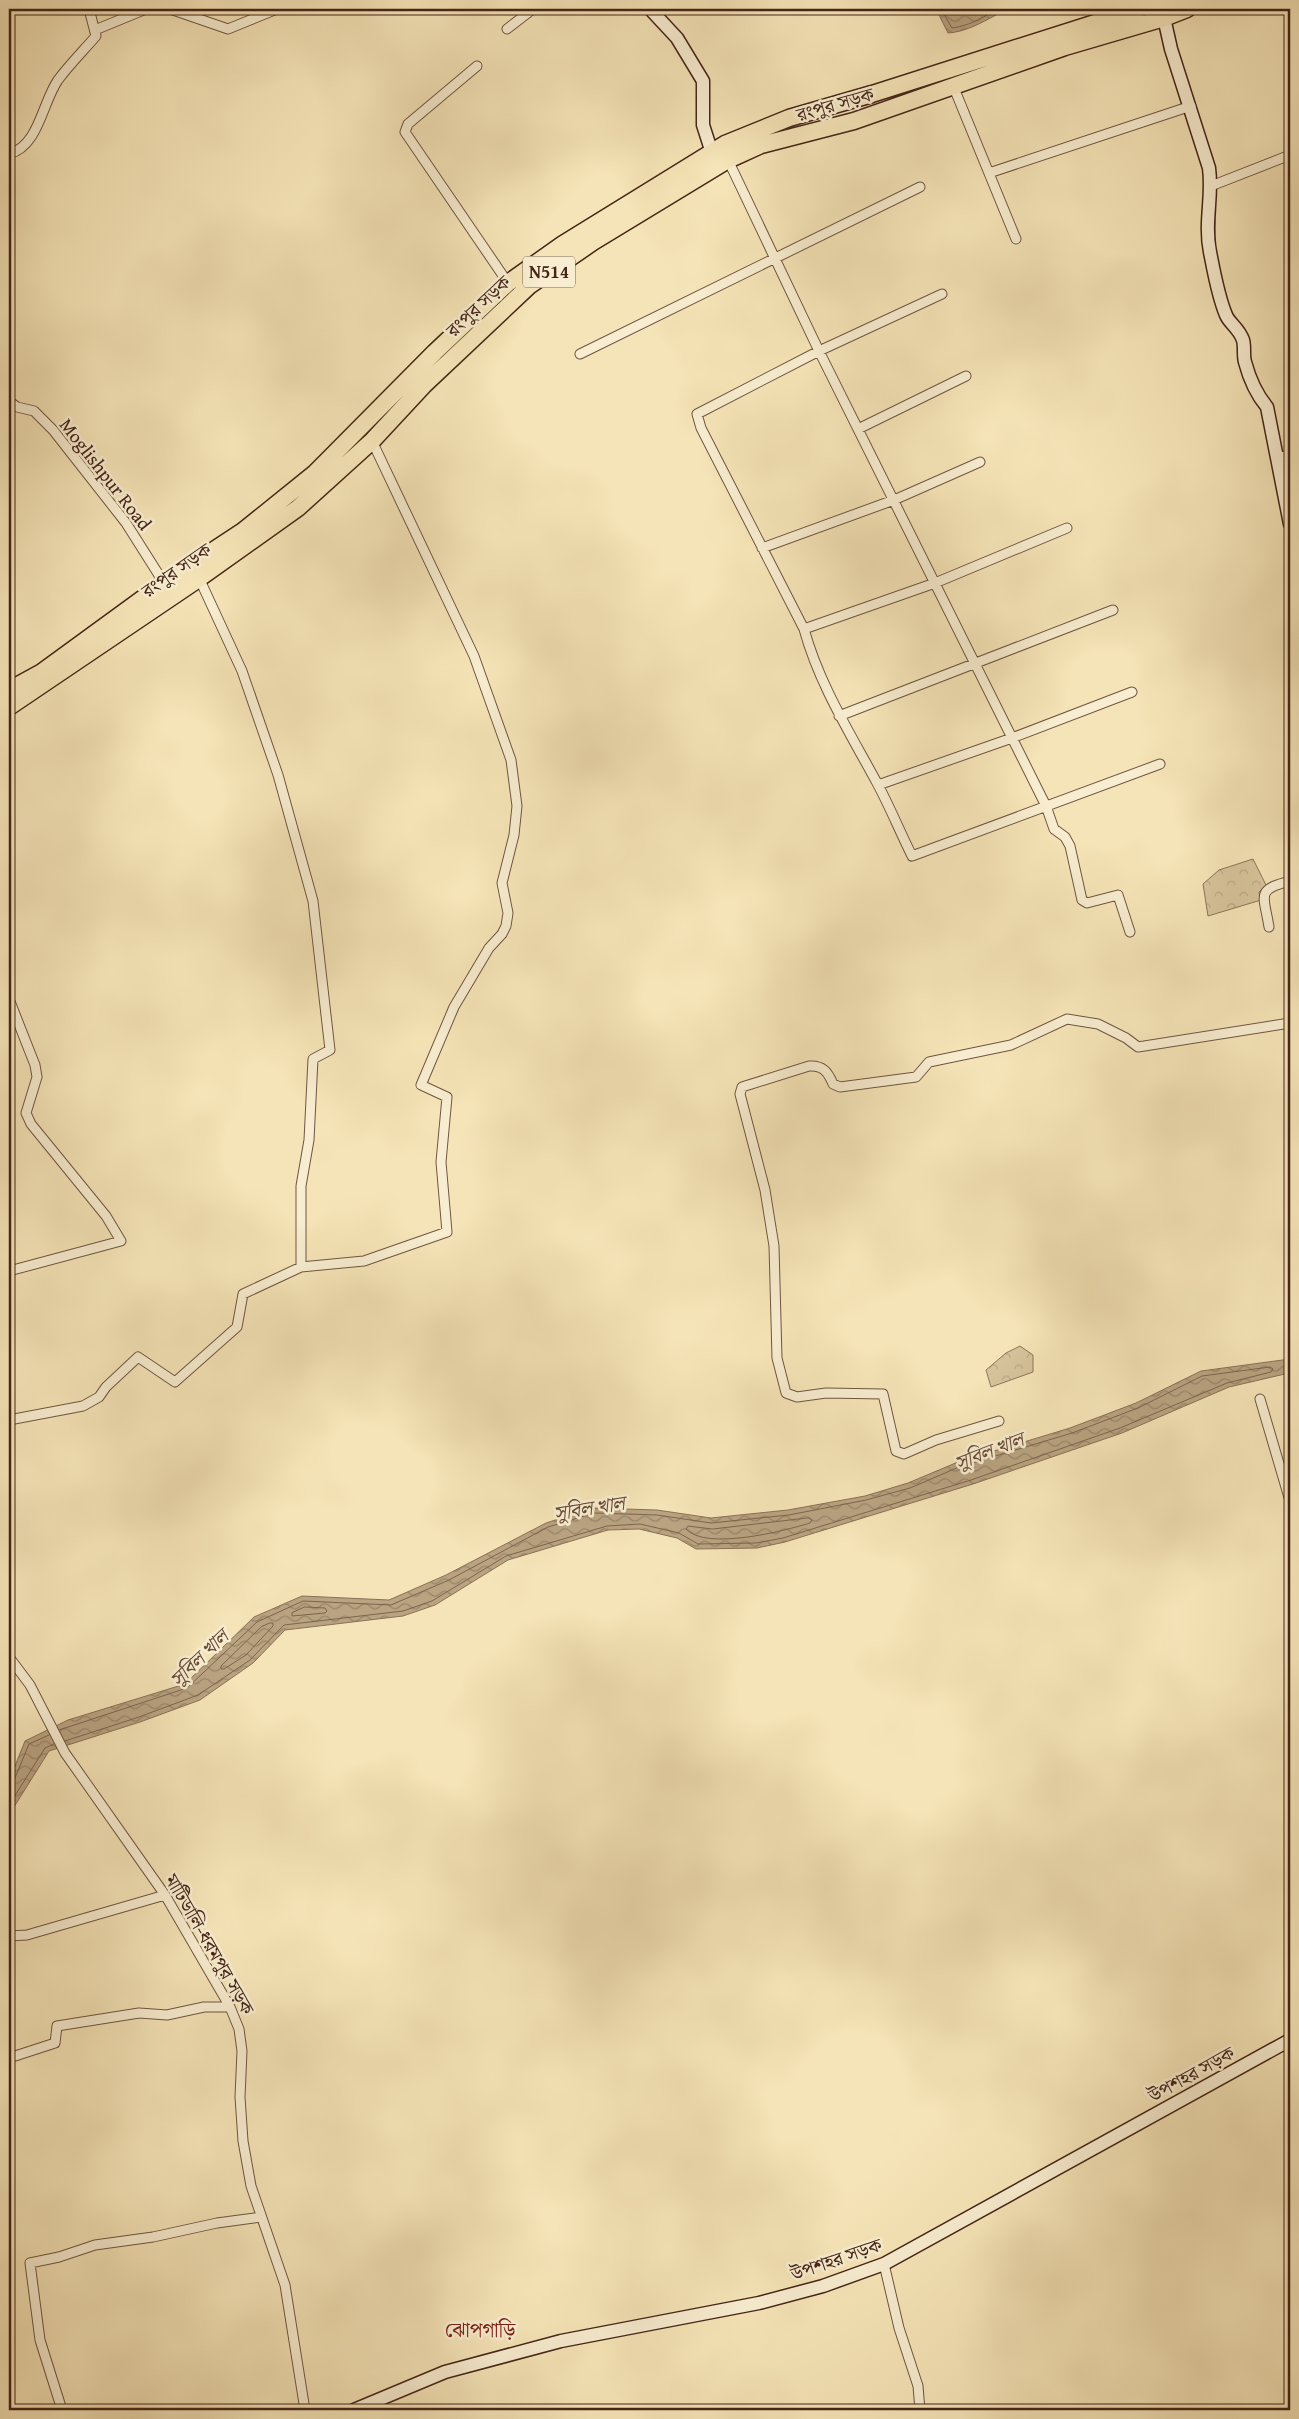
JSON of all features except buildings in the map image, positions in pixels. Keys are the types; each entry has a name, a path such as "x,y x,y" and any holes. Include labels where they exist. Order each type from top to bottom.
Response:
{"highway":[{"name":"রংপুর সড়ক","path":"9,690 42,672 164,583 243,531 315,473 435,352 508,283 563,244 725,144 789,118 872,94 1139,9"},
{"name":"রংপুর সড়ক","path":"9,707 199,578 298,508 372,441 424,385 529,286 593,242 728,160 761,145 854,121 954,88 1065,47 1163,14 1187,9"}],"main road":[{"path":"650,9 677,38 703,81 703,125 712,153"},
{"path":"1163,14 1176,64 1191,106 1209,168 1211,186 1206,219 1213,264 1226,318 1234,324 1242,337 1246,351 1244,361 1260,398 1267,407 1276,458 1289,503 1290,524"},
{"name":"উপশহর সড়ক","path":"354,2410 454,2370 561,2341 759,2303 823,2286 884,2264 1290,2040"}],"street":[{"path":"9,154 18,152 31,137 58,81 96,36 89,9"},
{"path":"95,30 146,9"},
{"path":"170,9 228,29 277,9"},
{"path":"507,29 533,9"},
{"path":"477,66 408,124 405,132 508,283"},
{"path":"954,88 1016,239"},
{"path":"989,174 1191,106"},
{"path":"1211,186 1290,156"},
{"path":"728,160 819,350 1046,806 1054,829 1065,836 1070,846 1082,900 1087,903 1118,895 1130,932"},
{"path":"580,354 920,186"},
{"path":"942,294 819,350 696,414 701,428 804,629 810,653 839,716 878,785 912,856 1160,764"},
{"path":"858,429 966,376"},
{"name":"Moglishpur Road","path":"9,401 17,407 34,411 53,430 126,522 164,583"},
{"path":"9,1417 83,1406 99,1397 138,1357 175,1382 237,1327 243,1294 301,1267 364,1261 447,1232 441,1162 447,1097 421,1085 454,1008 489,948 502,934 506,926 508,913 502,883 514,835 517,806 511,760 474,656 372,441"},
{"path":"1276,458 1290,455"},
{"path":"762,548 894,500 980,462"},
{"path":"804,629 935,583 1067,528"},
{"path":"199,578 242,671 278,775 313,901 330,1050 313,1059 309,1140 301,1186 301,1267"},
{"path":"839,716 1113,610"},
{"path":"878,785 1012,738 1132,692"},
{"path":"1269,926 1264,896 1266,890 1269,886 1290,881"},
{"path":"9,999 35,1065 36,1078 26,1112 31,1124 106,1216 121,1241 9,1271"},
{"path":"999,1421 936,1440 904,1454 896,1451 883,1394 826,1393 797,1398 786,1393 777,1358 774,1246 765,1190 740,1094 742,1088 809,1066 818,1065 827,1072 833,1084 840,1087 916,1077 929,1062 1011,1045 1067,1020 1098,1024 1126,1038 1138,1047 1290,1023"},
{"path":"1260,1399 1290,1501"},
{"name":"মাটিডালি-ধরমপুর সড়ক","path":"9,1657 30,1685 65,1753 165,1896 230,2007 239,2028 242,2051 240,2097 243,2141 251,2186 285,2285 305,2410"},
{"path":"9,1936 27,1935 165,1896"},
{"path":"9,2058 55,2044 57,2026 140,2012 167,2015 204,2007 230,2007"},
{"path":"62,2410 40,2340 30,2263 59,2257 95,2245 153,2237 217,2223 261,2216"},
{"path":"884,2264 899,2328 918,2386 920,2410"}],"green space":[{"path":"1253,859 1266,885 1259,892 1261,900 1208,916 1203,884 1219,870"},
{"path":"1020,1346 1033,1355 1033,1372 991,1387 986,1370 1006,1353"}],"water":[{"path":"936,9 998,9 996,15 979,24 961,31 948,33"},
{"path":"1290,1359 1290,1375 1285,1374 1229,1387 1122,1433 973,1484 785,1542 757,1548 696,1549 677,1538 639,1529 608,1530 508,1560 435,1605 403,1616 285,1630 253,1663 200,1700 140,1722 49,1751 9,1815 9,1781 25,1741 68,1720 185,1684 254,1617 302,1596 389,1600 446,1575 546,1523 593,1508 657,1510 711,1518 788,1510 865,1496 908,1483 958,1462 1070,1428 1136,1403 1201,1371"}],"district":[{"name":"ঝোপগাড়ি","path":"480,2330"}],"water label":[{"name":"সুবিল খাল","path":"989,1451"},
{"name":"সুবিল খাল","path":"589,1508"},
{"name":"সুবিল খাল","path":"199,1658"}]}
